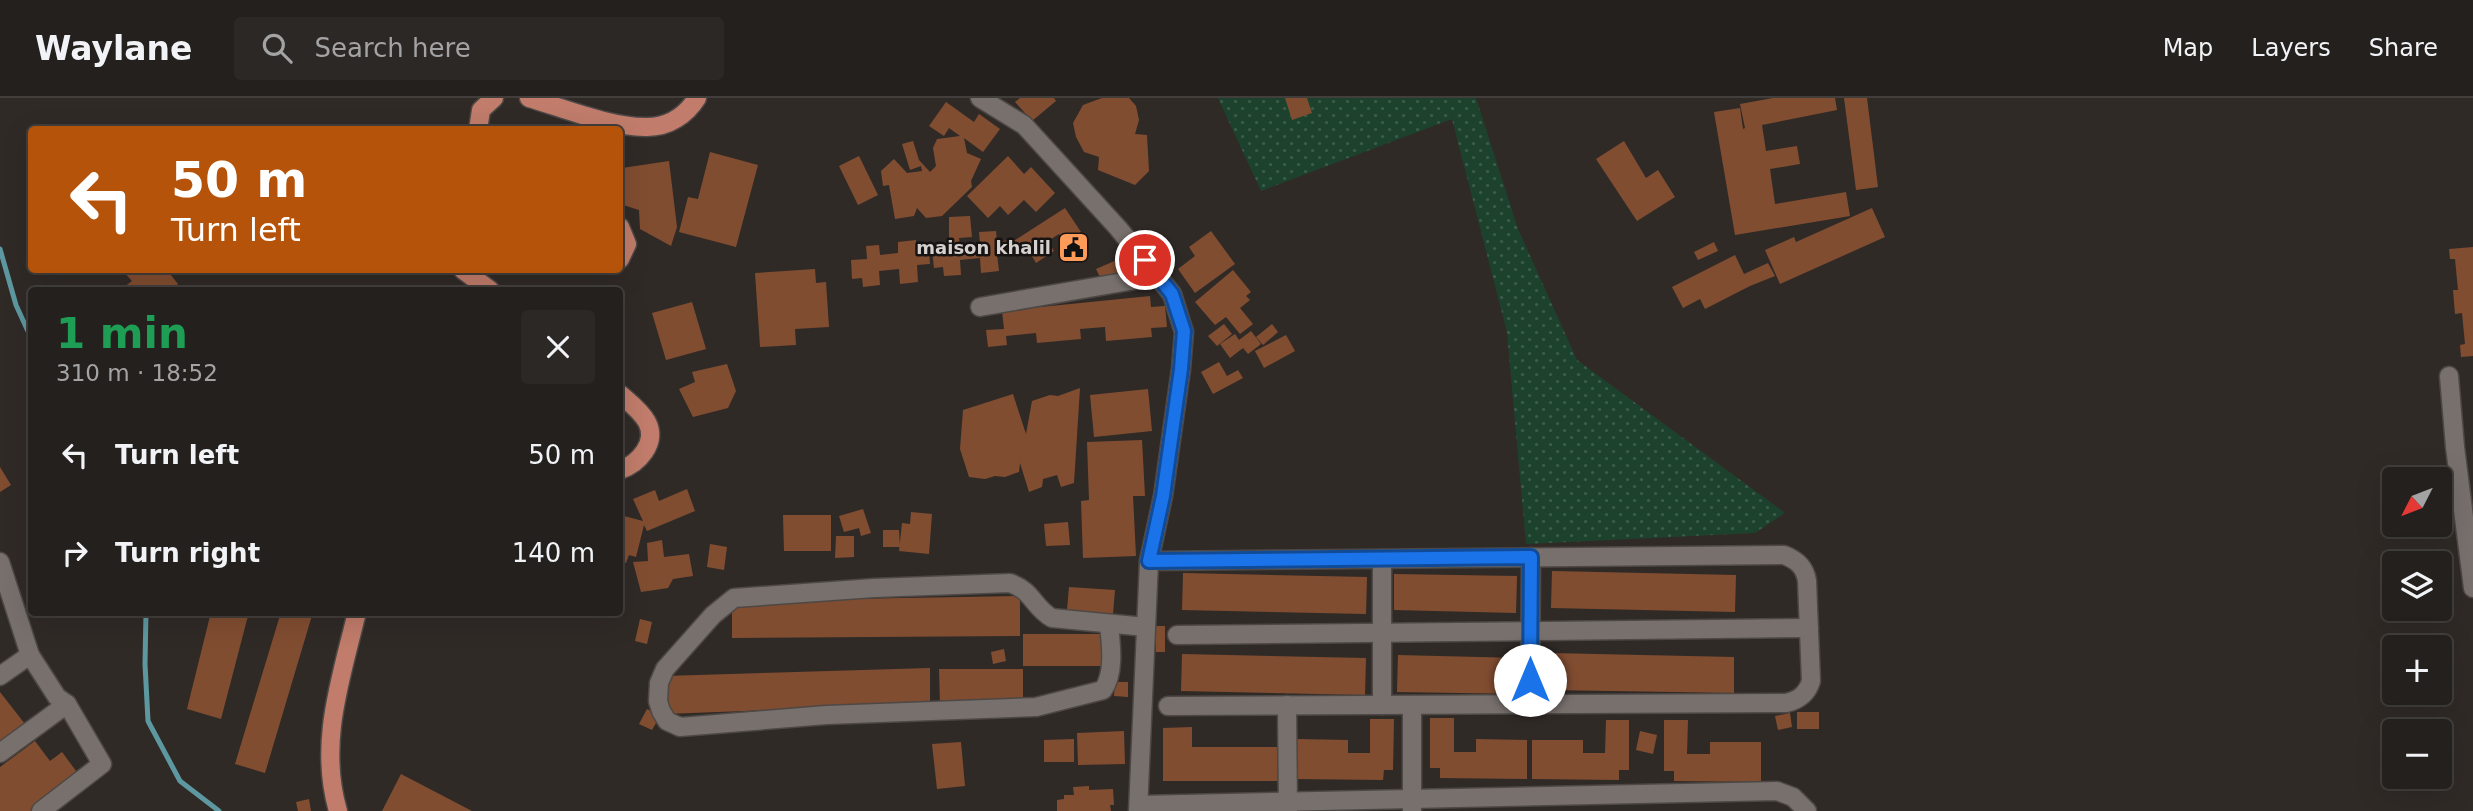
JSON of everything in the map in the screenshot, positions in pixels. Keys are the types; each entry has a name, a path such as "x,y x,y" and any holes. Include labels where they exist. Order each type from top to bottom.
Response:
{"main road":[{"path":"479,126 481,110 494,98"},
{"path":"530,98 619,123 647,127 663,125 678,118 690,109 697,98"},
{"path":"623,234 627,244 623,253"},
{"path":"467,273 486,287"},
{"path":"623,397 641,414 648,424 650,434 647,447 640,458 623,469"},
{"path":"338,811 329,768 330,736 356,616"}],"street":[{"path":"980,98 1024,125 1118,228 1172,294 1184,331 1163,496 1149,561 1138,808 1412,805 1777,791 1793,797 1807,811"},
{"path":"980,307 1158,276"},
{"path":"2449,376 2464,447 2473,588"},
{"path":"1149,561 1784,555 1798,562 1806,574 1811,681 1805,694 1793,702 1168,706"},
{"path":"1530,704 1531,557"},
{"path":"1382,559 1382,705"},
{"path":"0,562 6,600 30,654 57,697 67,704 102,764 41,811"},
{"path":"1109,625 1110,669 1103,690 1036,707 826,715 680,727 667,721 658,701 659,683 665,669 713,615 734,598 874,588 1010,583 1024,588 1044,614 1052,618 1146,627"},
{"path":"1177,635 1809,628"},
{"path":"0,676 30,654"},
{"path":"0,753 67,704"},
{"path":"1287,705 1288,806"},
{"path":"1412,705 1412,805"}],"green space":[{"path":"1218,98 1476,98 1518,229 1577,360 1785,513 1755,533 1526,544 1507,332 1452,119 1261,191"}],"building":[{"path":"1020,98 1054,98 1056,101 1032,121 1015,102"},
{"path":"1102,98 1129,98 1136,106 1139,120 1135,134 1147,135 1149,171 1135,185 1098,170 1099,157 1084,152 1076,137 1073,123 1083,105"},
{"path":"1285,98 1307,98 1312,113 1292,120"},
{"path":"1773,98 1835,98 1837,110 1762,125 1766,151 1797,146 1800,164 1770,169 1775,204 1846,192 1850,216 1735,235 1714,112 1740,108 1743,129 1745,128 1740,104"},
{"path":"1844,98 1867,98 1878,187 1856,190"},
{"path":"946,102 974,122 979,114 1000,129 983,152 964,138 967,153 981,159 971,181 972,187 942,216 926,218 917,208 914,216 895,219 889,185 883,186 881,171 894,159 907,173 922,171 921,166 910,170 902,144 913,141 919,160 930,172 936,166 933,148 937,139 960,136 949,128 944,136 929,126"},
{"path":"1624,141 1646,178 1658,170 1675,197 1637,221 1596,159"},
{"path":"710,152 758,165 736,247 679,232 688,197 698,199"},
{"path":"859,156 878,195 858,205 839,166"},
{"path":"1008,156 1024,174 1031,167 1055,193 1036,212 1024,200 1008,215 1000,206 988,218 967,196"},
{"path":"669,161 677,227 671,246 640,229 639,210 623,205 623,168"},
{"path":"1065,208 1081,232 1065,242 1059,234 1048,241 1054,251 1036,263 1026,246 1018,251 1012,242"},
{"path":"1872,208 1885,237 1780,284 1765,250 1794,237 1796,242"},
{"path":"970,216 972,237 959,238 960,245 980,243 979,232 996,231 997,242 1009,240 1010,253 997,254 999,271 981,273 980,258 960,260 961,275 944,276 943,267 934,268 932,250 949,249 949,217"},
{"path":"1211,231 1235,264 1195,293 1178,269 1195,256 1189,247"},
{"path":"916,240 916,251 929,250 930,264 917,265 918,282 900,284 899,269 879,271 880,285 863,287 862,278 852,279 851,260 867,259 866,246 879,245 880,255 898,253 898,242"},
{"path":"1714,242 1718,251 1698,260 1694,252"},
{"path":"2473,247 2473,356 2461,357 2460,345 2465,344 2462,313 2455,314 2453,290 2458,290 2455,259 2450,259 2449,249"},
{"path":"1735,255 1744,274 1768,263 1775,276 1705,309 1700,299 1683,308 1672,287"},
{"path":"1119,259 1125,274 1103,283 1096,269"},
{"path":"815,269 816,283 826,282 829,327 795,329 796,345 760,347 755,273"},
{"path":"1233,270 1251,292 1246,296 1250,300 1240,308 1253,324 1240,334 1226,317 1215,325 1195,302"},
{"path":"125,273 169,273 178,284 174,287 124,287 132,281"},
{"path":"1150,296 1151,307 1165,306 1167,327 1151,328 1152,337 1106,341 1105,327 1080,329 1081,339 1037,343 1036,333 1006,336 1007,345 988,347 986,330 1004,329 1002,311"},
{"path":"692,302 706,349 666,360 652,313"},
{"path":"1224,324 1232,334 1217,346 1208,336"},
{"path":"1272,324 1278,332 1263,345 1256,337"},
{"path":"1251,331 1261,344 1248,354 1243,348 1230,358 1220,344 1235,334 1239,340"},
{"path":"1286,335 1295,351 1264,368 1255,351"},
{"path":"1219,362 1227,376 1238,370 1243,378 1213,394 1201,372"},
{"path":"727,364 736,391 728,408 693,417 679,389 695,382 692,372"},
{"path":"1080,388 1074,483 1061,487 1057,475 1043,479 1042,487 1029,492 1020,463 1019,472 1005,477 969,477 960,449 963,410 1013,394 1026,434 1032,401"},
{"path":"1148,389 1152,431 1094,437 1090,395"},
{"path":"1142,440 1145,496 1133,496 1136,556 1083,558 1081,501 1089,500 1087,442"},
{"path":"0,467 11,485 0,492"},
{"path":"687,489 695,511 647,531 644,525 636,557 629,555 626,563 623,562 623,516 643,521 633,499 655,490 659,501"},
{"path":"863,509 871,533 861,536 859,528 844,532 839,516"},
{"path":"911,512 932,514 929,554 899,551 902,523 910,524"},
{"path":"783,515 831,515 831,551 784,551"},
{"path":"1068,522 1070,545 1046,546 1044,524"},
{"path":"883,530 899,530 900,547 883,547"},
{"path":"836,536 854,536 854,557 835,558"},
{"path":"662,540 664,557 689,554 693,576 673,579 668,588 641,592 633,562 648,561 647,543"},
{"path":"710,544 727,547 724,570 707,567"},
{"path":"1552,571 1736,575 1735,612 1551,608"},
{"path":"1183,573 1367,577 1366,614 1182,610"},
{"path":"1394,574 1517,576 1516,613 1394,610"},
{"path":"1069,587 1115,590 1113,614 1067,610"},
{"path":"1020,596 1020,636 732,638 732,601"},
{"path":"210,616 248,616 221,719 187,709"},
{"path":"280,616 312,616 265,773 235,764"},
{"path":"640,619 652,622 647,644 635,641"},
{"path":"1156,626 1165,626 1165,652 1156,652"},
{"path":"1023,634 1108,634 1108,666 1023,666"},
{"path":"1004,649 1006,661 993,664 991,652"},
{"path":"1550,653 1734,657 1734,693 1549,690"},
{"path":"1182,654 1366,658 1365,695 1181,691"},
{"path":"1398,655 1520,658 1519,694 1397,692"},
{"path":"930,668 930,704 665,714 664,676"},
{"path":"939,669 1023,669 1023,705 940,705"},
{"path":"1115,682 1128,682 1128,697 1114,696"},
{"path":"0,692 32,733 0,748"},
{"path":"647,709 660,716 652,730 639,724"},
{"path":"1797,712 1819,712 1819,729 1797,729"},
{"path":"1790,713 1792,727 1778,730 1775,716"},
{"path":"1430,718 1454,718 1454,752 1476,752 1476,739 1527,740 1527,779 1440,778 1440,768 1430,768"},
{"path":"1370,719 1394,719 1393,770 1384,770 1383,780 1296,779 1297,739 1348,740 1348,753 1370,753"},
{"path":"1606,720 1629,720 1629,770 1619,770 1619,780 1532,779 1532,740 1583,740 1583,753 1605,753"},
{"path":"1664,720 1688,720 1687,754 1710,754 1710,742 1761,742 1761,782 1674,781 1674,771 1664,771"},
{"path":"1192,727 1192,747 1281,747 1281,781 1163,781 1163,728"},
{"path":"1124,731 1125,764 1078,765 1077,733"},
{"path":"1640,731 1657,735 1653,754 1636,750"},
{"path":"1074,739 1074,762 1044,762 1044,740"},
{"path":"35,741 50,761 62,752 79,775 31,811 0,811 0,767"},
{"path":"961,742 965,786 937,789 932,744"},
{"path":"401,774 472,811 382,811"},
{"path":"1089,786 1089,790 1113,789 1114,805 1110,805 1111,811 1057,811 1057,800 1064,799 1064,795 1074,795 1073,787"},
{"path":"309,799 311,811 298,811 296,802"}],"waterway":[{"path":"0,249 16,305 28,331"},
{"path":"146,616 148,721 180,781 219,811"}],"place":[{"name":"maison khalil","path":"1074,247"}],"route":[{"path":"1145,260 1172,294 1184,331 1163,496 1149,561 1531,557 1530,680"}]}
